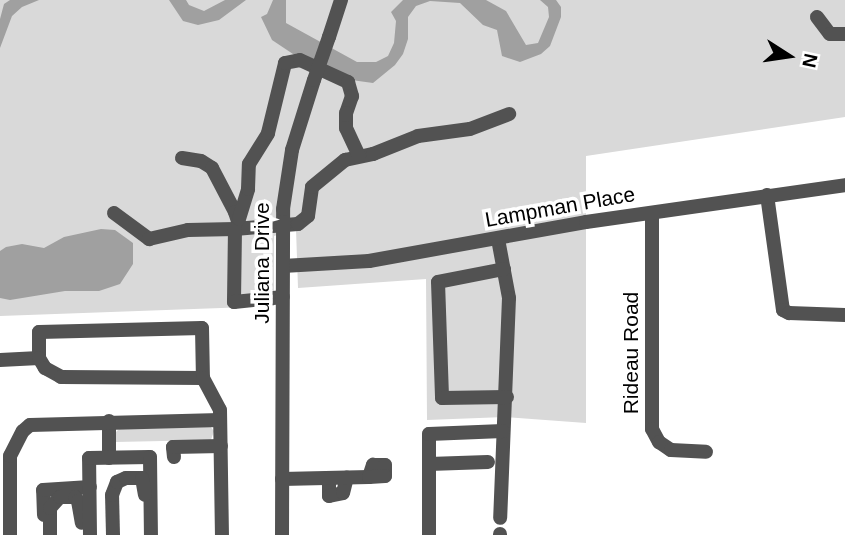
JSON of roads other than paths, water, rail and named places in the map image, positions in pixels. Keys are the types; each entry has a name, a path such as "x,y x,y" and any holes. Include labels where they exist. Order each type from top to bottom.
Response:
{"street":[{"name":"Juliana Drive","path":"282,535 282,225 287,170 341,0"},
{"path":"817,17 830,34 845,34"},
{"path":"283,298 234,302 237,226 248,189 248,164 268,133 285,63 300,60 348,82 352,96 346,113 346,128 359,156"},
{"path":"114,213 149,239 188,230 282,225 306,220 312,187 336,166 418,136 470,129 509,114"},
{"path":"182,158 201,161 212,168 229,197 237,226"},
{"name":"Lampman Place","path":"283,266 369,261 652,212 845,184"},
{"path":"767,195 783,310 789,313 845,315"},
{"name":"Rideau Road","path":"652,212 652,429 659,442 671,450 706,452"},
{"path":"498,239 509,298 500,518"},
{"path":"504,269 438,282 442,398 507,397"},
{"path":"203,378 61,377 45,368 39,358 39,332 202,328 203,378 215,397 220,420 222,535"},
{"path":"0,360 39,358"},
{"path":"7,527 10,456 23,431 38,422 220,420"},
{"path":"109,421 109,458"},
{"path":"429,535 429,434 503,431"},
{"path":"174,457 173,447 221,446"},
{"path":"90,535 89,458 150,457 151,535"},
{"path":"429,464 488,462"},
{"path":"113,535 113,488 120,480 138,477 145,485 145,535"},
{"path":"282,479 369,477"},
{"path":"47,535 43,490 90,487"},
{"path":"47,535 51,504 60,497 67,496 75,497 82,508 83,535"}]}
